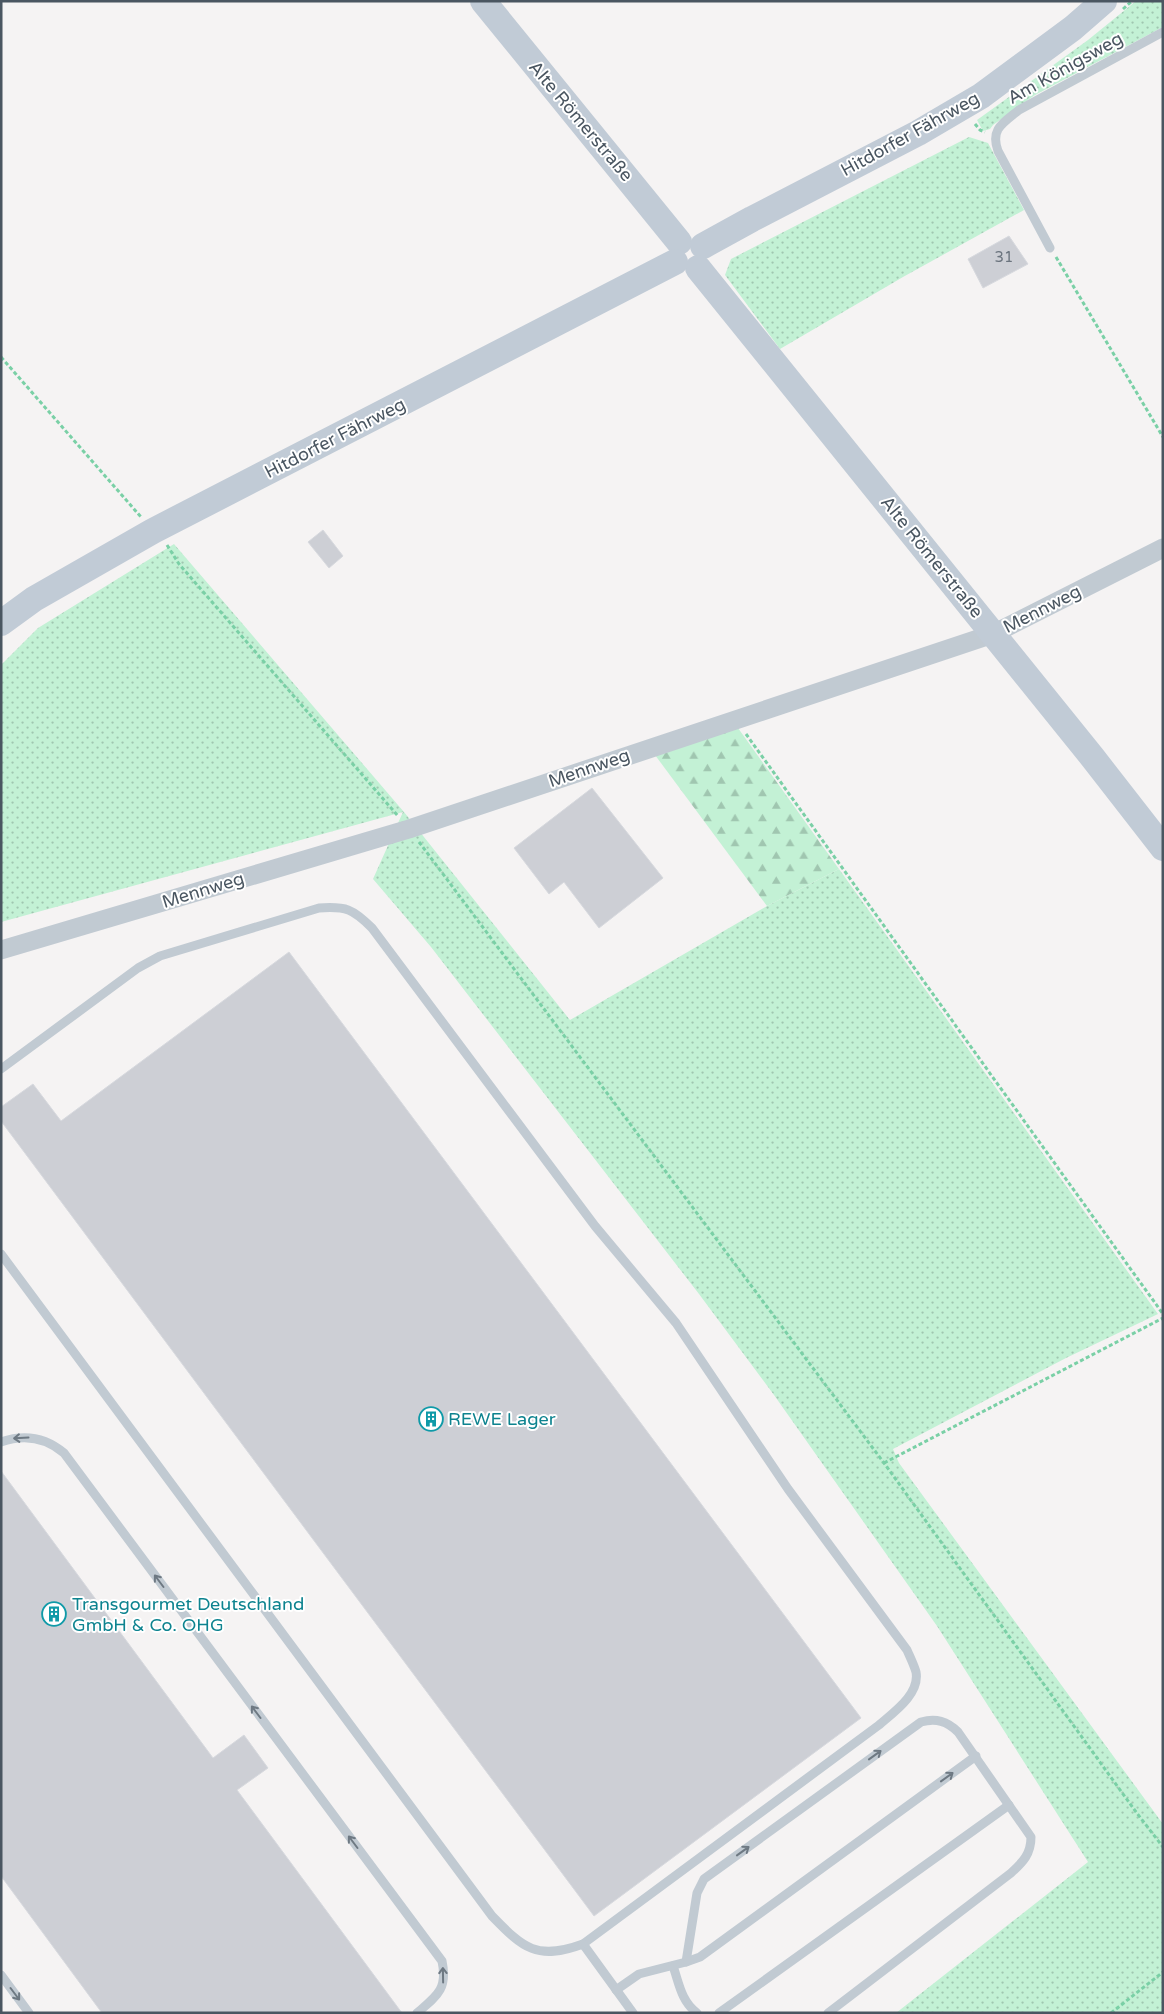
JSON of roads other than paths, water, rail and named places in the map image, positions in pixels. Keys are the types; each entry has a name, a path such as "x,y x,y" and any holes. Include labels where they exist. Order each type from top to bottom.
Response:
{"street":[{"name":"Alte Römerstraße","path":"482,1 689,255 1093,758 1163,848"},
{"name":"Hitdorfer Fährweg","path":"1,623 34,599 153,530 689,255 752,219 918,133 982,96 1073,28 1104,1"},
{"name":"Mennweg","path":"1,950 409,829 993,634 1163,548"}],"lane":[{"name":"Am Königsweg","path":"1050,248 998,151 995,135 1000,125 1019,110 1163,32"},
{"path":"1,1068 138,968 160,956 319,908 347,908 357,913 372,928 595,1226 676,1323 788,1489 907,1650 916,1671 916,1682 910,1694 900,1706 879,1725 583,1944 569,1949 554,1951 540,1951 529,1948 514,1939 492,1916 1,1254"},
{"path":"1,1442 27,1437 41,1439 52,1443 64,1453 442,1961 445,1976 437,1997 417,2013"},
{"path":"686,1962 697,1893 704,1880 921,1722 935,1720 951,1724 976,1756 1031,1836 1031,1847 1028,1856 1021,1865 828,2013"},
{"path":"616,1990 639,1974 700,1957 976,1756"},
{"path":"719,2013 1010,1806"},
{"path":"583,1944 633,2013"},
{"path":"673,1966 683,1997 689,2007 697,2013"},
{"path":"1,1975 29,2013"}],"place":[{"name":"REWE Lager","path":"431,1419"},
{"name":"Transgourmet Deutschland GmbH & Co. OHG","path":"54,1614"}]}
